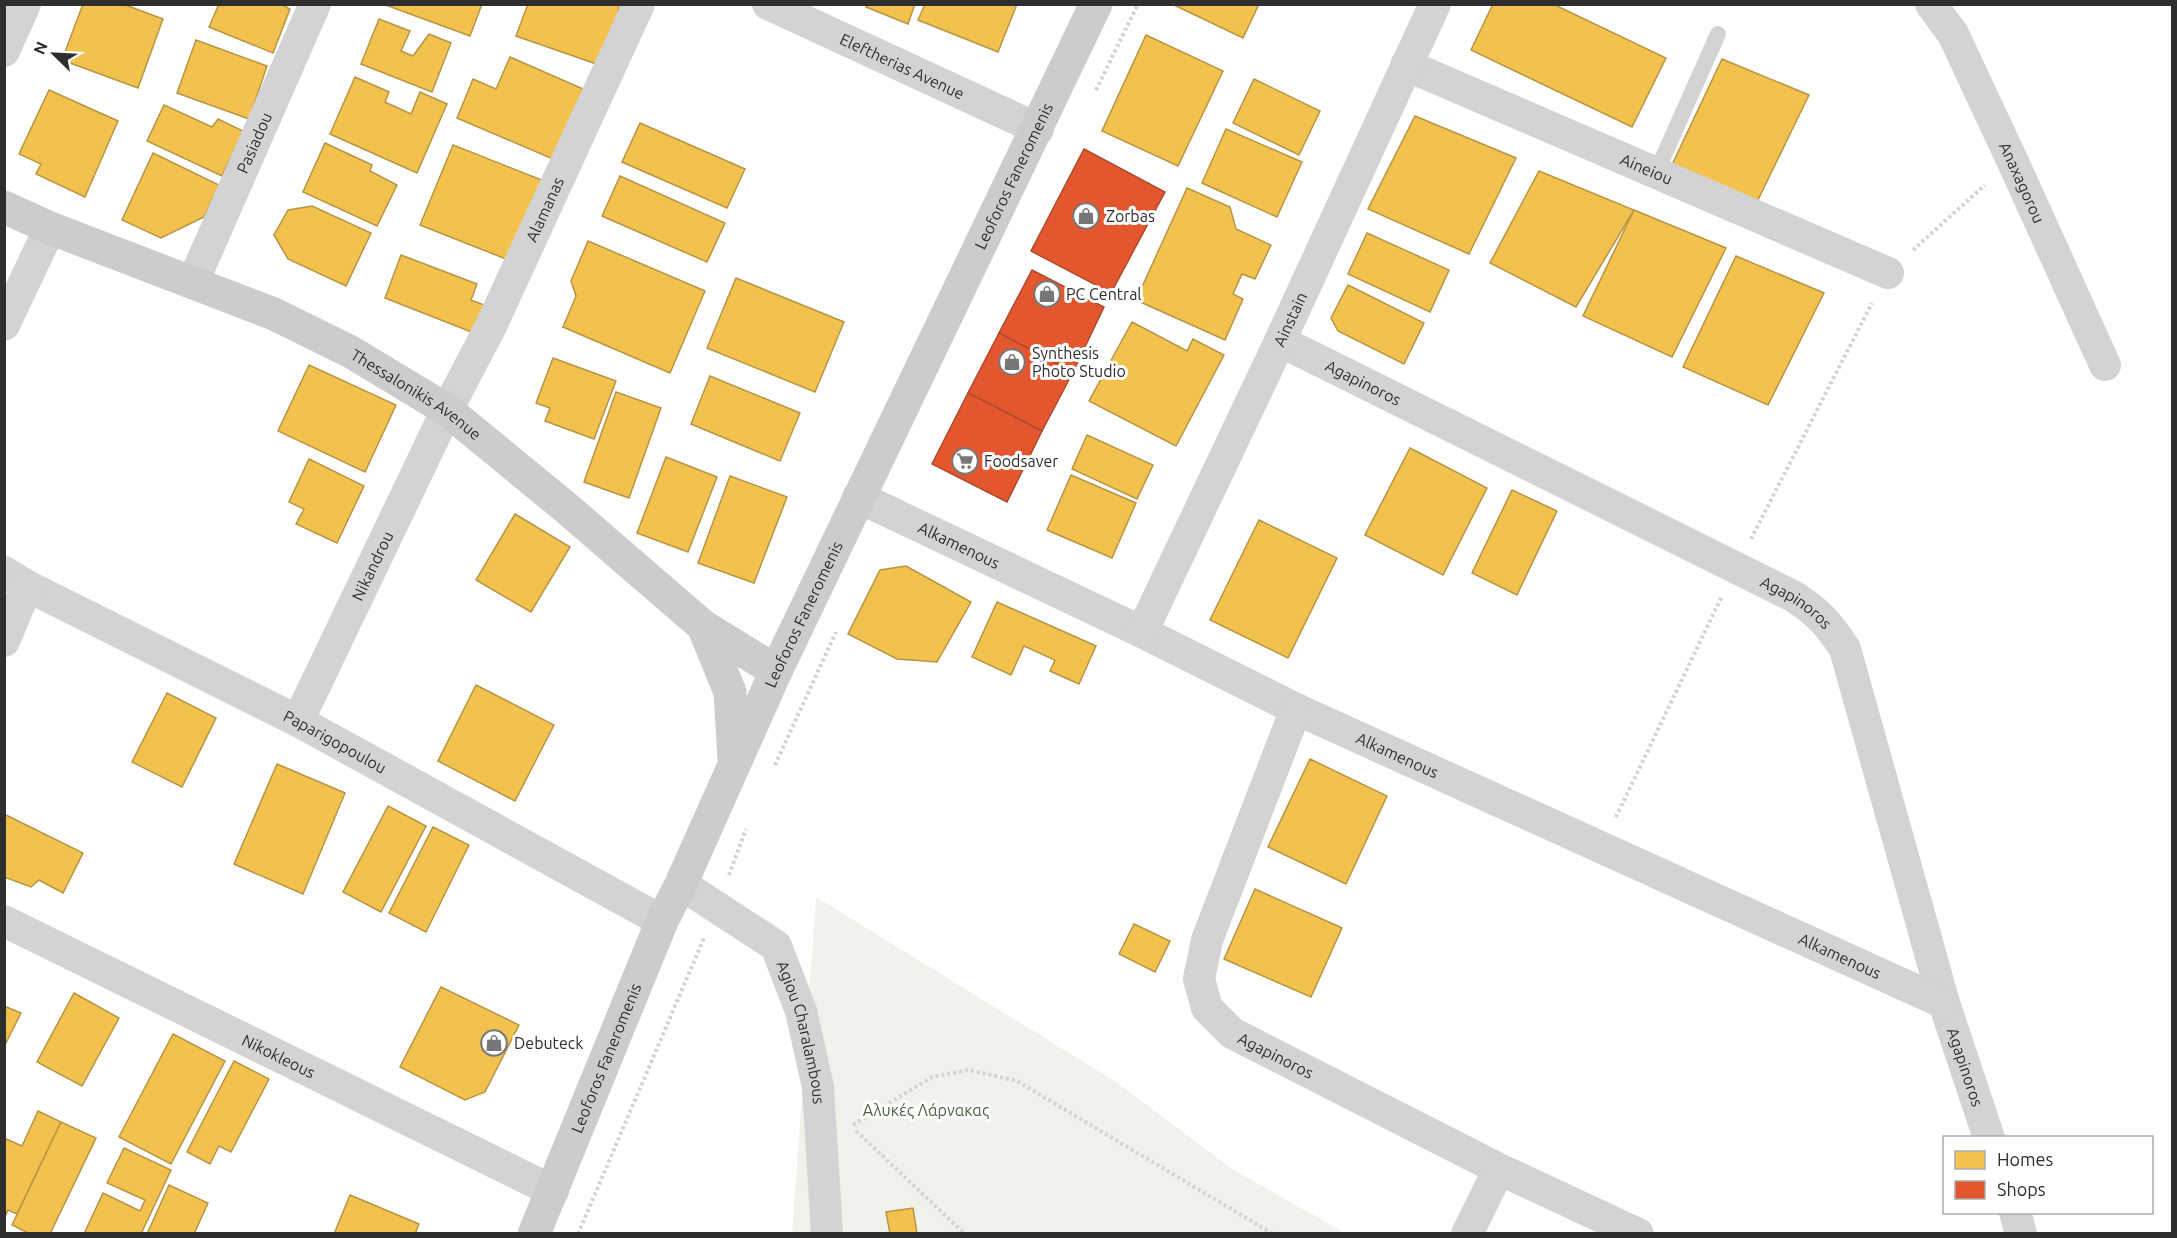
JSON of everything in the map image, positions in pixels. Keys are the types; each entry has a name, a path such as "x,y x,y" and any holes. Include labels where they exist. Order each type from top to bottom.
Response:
{"main road":[{"name":"Leoforos Faneromenis","path":"534,1233 662,921 681,884 776,671 1096,4"},
{"name":"Thessalonikis Avenue","path":"4,207 50,228 274,314 351,352 447,410 564,506 703,626 776,671"},
{"path":"703,626 730,692 734,767"}],"street":[{"path":"4,51 26,4"},
{"name":"Pasiadou","path":"193,282 315,4"},
{"name":"Alamanas","path":"447,410 491,326 639,4"},
{"name":"Eleftherias Avenue","path":"768,4 1038,129"},
{"name":"Ainstain","path":"1142,632 1280,341 1435,4"},
{"name":"Anaxagorou","path":"1931,4 1953,34 2105,365"},
{"name":"Aineiou","path":"1406,65 1887,273"},
{"path":"4,325 50,228"},
{"name":"Agapinoros","path":"1280,341 1736,568 1811,608 1827,622 1845,649 1944,1003 1989,1136"},
{"name":"Nikandrou","path":"298,721 447,410"},
{"name":"Alkamenous","path":"858,497 1142,632 1296,709 1944,1003"},
{"path":"4,641 16,579"},
{"name":"Paparigopoulou","path":"16,579 298,721 662,921"},
{"name":"Agapinoros","path":"1296,709 1208,940 1199,979 1207,1008 1232,1033 1499,1169 1638,1233"},
{"name":"Agiou Charalambous","path":"681,884 776,946 801,1011 818,1087 827,1233"},
{"name":"Nikokleous","path":"4,921 553,1191"},
{"path":"1467,1233 1499,1169"},
{"path":"2016,1214 2021,1233"}],"lane":[{"path":"1656,173 1719,34"}],"path":[{"path":"1601,847 1736,568 1887,273 2012,160"},
{"path":"578,1233 717,907 750,820"},
{"path":"965,1233 851,1126 933,1077 969,1070 1017,1081 1273,1233"}],"green space":[{"name":"Αλυκές Λάρνακας","path":"816,897 1116,1082 1232,1169 1345,1233 792,1234"}],"building: Homes":[{"path":"83,4 123,4 163,19 138,88 62,60"},
{"path":"219,4 281,4 290,9 273,53 209,27"},
{"path":"383,4 482,4 470,36"},
{"path":"528,4 619,4 618,20 602,66 516,36"},
{"path":"867,4 915,4 908,24 866,7"},
{"path":"925,4 1017,4 998,52 918,20"},
{"path":"1172,4 1259,4 1243,38"},
{"path":"1493,4 1553,4 1666,58 1632,127 1471,50"},
{"path":"379,19 410,31 401,51 413,56 429,34 451,43 432,92 361,64"},
{"path":"1146,35 1223,71 1178,166 1102,131"},
{"path":"196,40 267,66 249,119 177,93"},
{"path":"510,57 583,89 553,159 457,118 473,79 496,89"},
{"path":"1722,59 1809,95 1755,206 1670,169"},
{"path":"355,77 389,92 385,102 411,114 420,92 447,104 417,173 330,134"},
{"path":"1254,79 1320,111 1299,155 1233,123"},
{"path":"49,90 118,121 85,197 36,174 41,164 19,154"},
{"path":"164,105 212,127 218,119 243,131 222,176 147,141"},
{"path":"1415,116 1516,158 1469,254 1368,209"},
{"path":"640,123 745,169 727,208 622,162"},
{"path":"1226,129 1302,162 1277,217 1202,183"},
{"path":"325,143 372,165 370,171 397,185 377,226 303,192"},
{"path":"453,145 544,181 511,261 420,225"},
{"path":"153,153 219,185 204,217 161,238 122,220"},
{"path":"1539,171 1634,210 1576,307 1490,263"},
{"path":"620,176 725,223 707,262 602,216"},
{"path":"1187,188 1230,207 1236,229 1271,245 1255,279 1242,274 1233,294 1243,299 1225,340 1136,300"},
{"path":"312,206 371,233 346,286 288,259 274,235 288,210"},
{"path":"1634,210 1726,248 1672,357 1583,316"},
{"path":"1367,233 1449,270 1430,312 1348,274"},
{"path":"588,241 705,291 670,373 563,327 576,296 571,281"},
{"path":"401,255 477,284 471,300 484,305 474,333 385,298"},
{"path":"1736,256 1824,293 1768,405 1683,367"},
{"path":"736,278 844,322 815,392 707,348"},
{"path":"1348,285 1424,323 1404,364 1338,331 1331,318"},
{"path":"1132,322 1187,351 1193,339 1224,355 1176,446 1089,401"},
{"path":"553,358 616,381 594,439 545,421 550,408 536,403"},
{"path":"309,365 396,405 365,472 278,431"},
{"path":"710,376 800,413 780,461 691,424"},
{"path":"616,392 661,408 629,498 584,482"},
{"path":"1087,435 1153,465 1137,499 1072,469"},
{"path":"1410,448 1487,488 1443,575 1365,535"},
{"path":"666,457 717,477 688,552 637,533"},
{"path":"309,459 364,486 337,543 296,524 304,509 289,502"},
{"path":"1071,475 1136,503 1112,558 1047,530"},
{"path":"730,476 787,497 754,583 698,563"},
{"path":"1512,490 1557,511 1517,595 1472,573"},
{"path":"515,514 570,547 531,612 476,580"},
{"path":"1259,520 1337,558 1288,658 1210,620"},
{"path":"906,566 971,602 937,662 897,659 848,634 880,570"},
{"path":"997,602 1096,646 1079,684 1050,671 1055,660 1024,646 1011,675 972,657"},
{"path":"476,685 554,725 515,801 438,761"},
{"path":"167,693 216,718 182,787 132,762"},
{"path":"1310,759 1387,796 1346,884 1268,847"},
{"path":"277,764 345,793 303,894 234,864"},
{"path":"388,806 426,826 381,912 343,892"},
{"path":"4,814 83,853 63,893 39,880 31,887 4,877"},
{"path":"433,827 469,845 426,932 389,913"},
{"path":"1255,889 1342,928 1311,997 1224,959"},
{"path":"1134,924 1170,941 1155,972 1119,954"},
{"path":"441,987 519,1025 485,1092 465,1100 400,1067"},
{"path":"74,993 119,1018 82,1086 37,1062"},
{"path":"4,1006 21,1013 4,1047"},
{"path":"173,1034 225,1061 171,1164 119,1137"},
{"path":"234,1061 269,1079 231,1152 219,1146 210,1164 187,1152"},
{"path":"38,1111 61,1122 17,1214 8,1210 5,1217 4,1138 22,1146"},
{"path":"61,1122 96,1138 50,1234 30,1234 12,1225"},
{"path":"124,1148 171,1170 141,1234 84,1234 103,1193 140,1211 145,1200 107,1183"},
{"path":"169,1185 208,1203 194,1234 147,1234"},
{"path":"350,1195 419,1224 415,1234 334,1234"},
{"path":"913,1208 917,1234 890,1234 886,1212"}],"building: Shops":[{"path":"1084,149 1165,192 1111,293 1031,251"},
{"path":"1032,270 1104,307 1073,372 999,333"},
{"path":"999,333 1073,372 1042,431 968,393"},
{"path":"968,393 1042,431 1007,502 932,464"}],"place":[{"name":"Zorbas","path":"1086,216"},
{"name":"PC Central","path":"1047,294"},
{"name":"Synthesis Photo Studio","path":"1012,362"},
{"name":"Foodsaver","path":"965,461"},
{"name":"Debuteck","path":"494,1043"}]}
